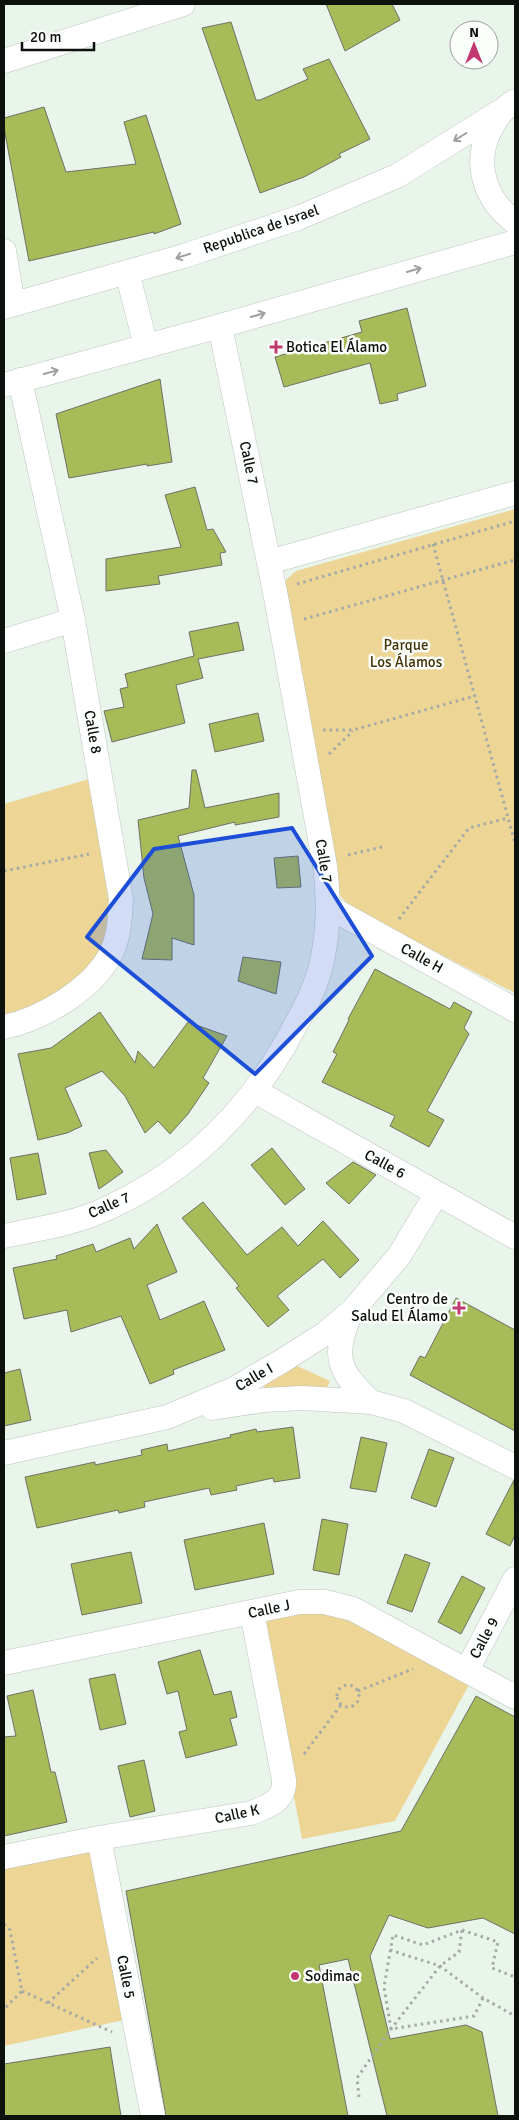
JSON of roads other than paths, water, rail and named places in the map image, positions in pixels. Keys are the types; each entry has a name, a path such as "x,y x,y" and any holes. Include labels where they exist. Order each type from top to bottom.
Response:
{"street":[{"path":"4,61 183,4"},
{"path":"508,106 484,143 482,165 486,187 497,206 515,222"},
{"name":"Republica de Israel","path":"8,306 242,238 353,196 397,176 508,106"},
{"path":"12,382 220,326 515,242"},
{"path":"4,251 8,306"},
{"path":"127,272 146,346"},
{"name":"Calle 7","path":"4,1236 61,1224 106,1209 152,1184 191,1157 228,1124 255,1091 282,1052 306,1005 323,957 329,907 325,866 269,562 220,326"},
{"name":"Calle 8","path":"4,1027 50,1010 84,989 108,959 119,930 121,899 73,620 12,382"},
{"path":"269,562 515,493"},
{"path":"4,642 73,620"},
{"name":"Calle H","path":"329,907 515,1010"},
{"name":"Calle 6","path":"255,1091 515,1237"},
{"name":"Calle I","path":"4,1453 167,1417 234,1389 326,1333 352,1311 399,1256 438,1193"},
{"path":"352,1311 341,1336 340,1353 343,1369 353,1386 371,1402"},
{"path":"167,1417 264,1400 302,1398 371,1402 404,1411 515,1467"},
{"name":"Calle 9","path":"467,1670 515,1578"},
{"name":"Calle J","path":"4,1663 300,1602 325,1602 353,1609 515,1697"},
{"name":"Calle K","path":"4,1857 99,1838 251,1813 271,1806 278,1800 284,1790 284,1780 252,1612"},
{"name":"Calle 5","path":"99,1838 153,2116"}],"place":[{"name":"Botica El Álamo","path":"276,347"},
{"name":"Centro de Salud El Álamo","path":"459,1308"},
{"name":"Sodimac","path":"295,1976"}],"park label":[{"name":"Parque Los Álamos","path":"406,654"}]}
